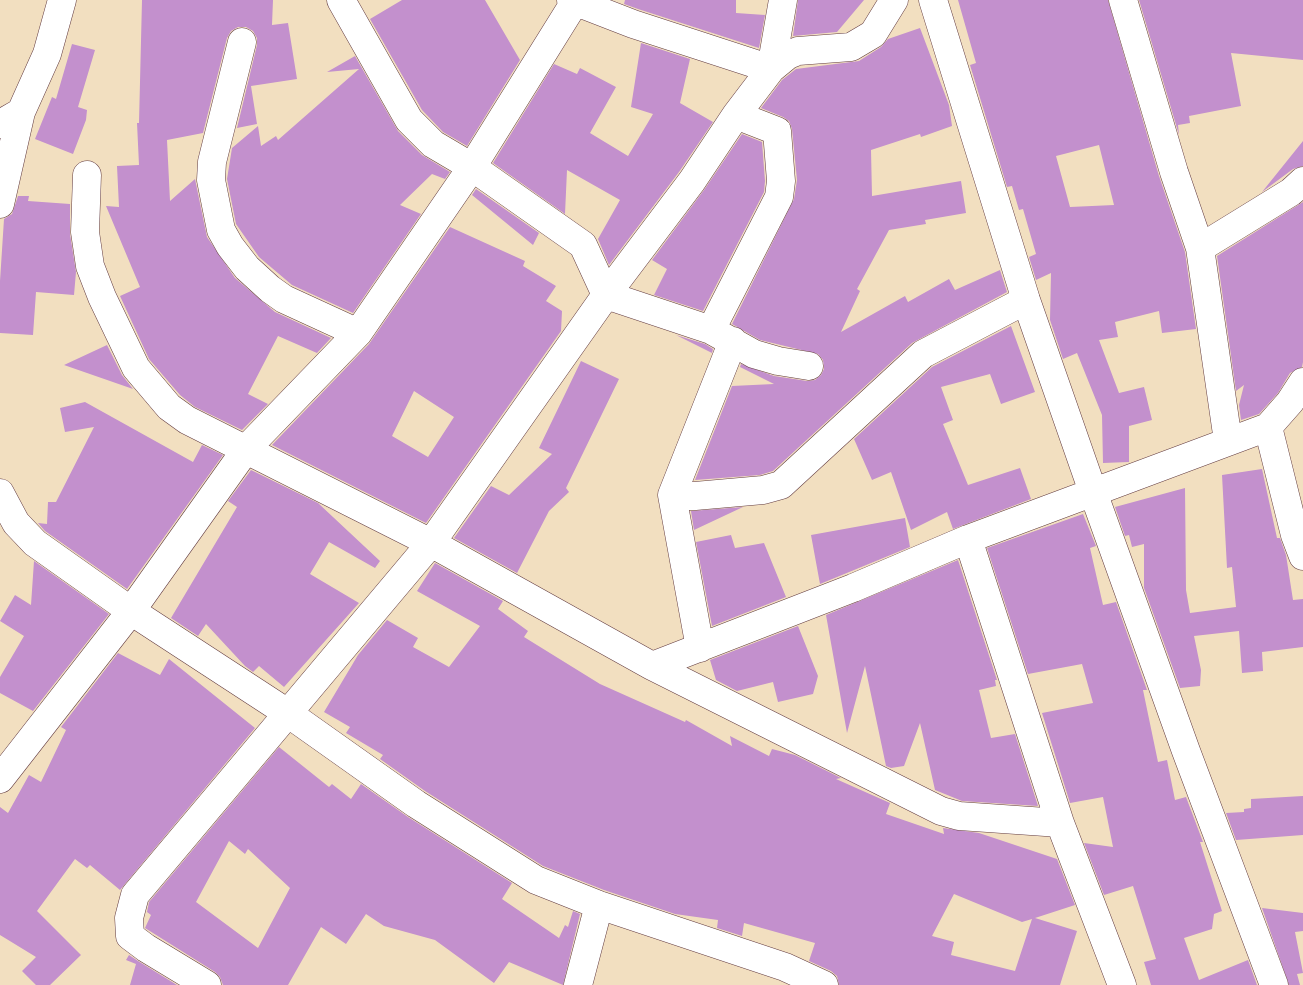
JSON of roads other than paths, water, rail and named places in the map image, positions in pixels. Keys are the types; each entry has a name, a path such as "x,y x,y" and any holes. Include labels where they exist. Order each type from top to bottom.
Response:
{"street":[{"path":"0,204 11,118 47,54 62,0"},
{"path":"341,0 409,120 433,144 472,167 583,245 606,295 722,336 754,354 778,362 809,366"},
{"path":"771,69 783,0"},
{"path":"208,985 146,948 130,936 129,918 134,895 289,714 431,543 606,295 692,182 736,115 771,69 788,55 798,51 851,47 873,34 894,0"},
{"path":"933,0 1026,300 1186,751 1274,985"},
{"path":"1123,0 1174,172 1200,248 1228,441"},
{"path":"0,779 131,611 247,448 358,333 472,167 574,1 771,69"},
{"path":"242,42 212,162 211,180 221,230 230,246 247,268 270,289 284,299 358,333"},
{"path":"700,648 672,495 717,385 722,336 779,197 780,189 777,131 736,115"},
{"path":"87,175 85,232 90,266 102,297 136,368 170,407 187,420 247,448 431,543 652,666 941,811 959,816 1060,823"},
{"path":"1200,248 1291,192 1303,181"},
{"path":"672,495 695,496 763,490 781,485 922,354 1026,300"},
{"path":"652,666 968,539 1268,427 1290,402 1303,382"},
{"path":"1268,427 1295,535 1303,556"},
{"path":"0,493 16,522 35,543 131,611 289,714 416,804 536,880 783,976 824,985"},
{"path":"968,539 1060,823 1122,985"},
{"path":"578,985 599,905"}]}
